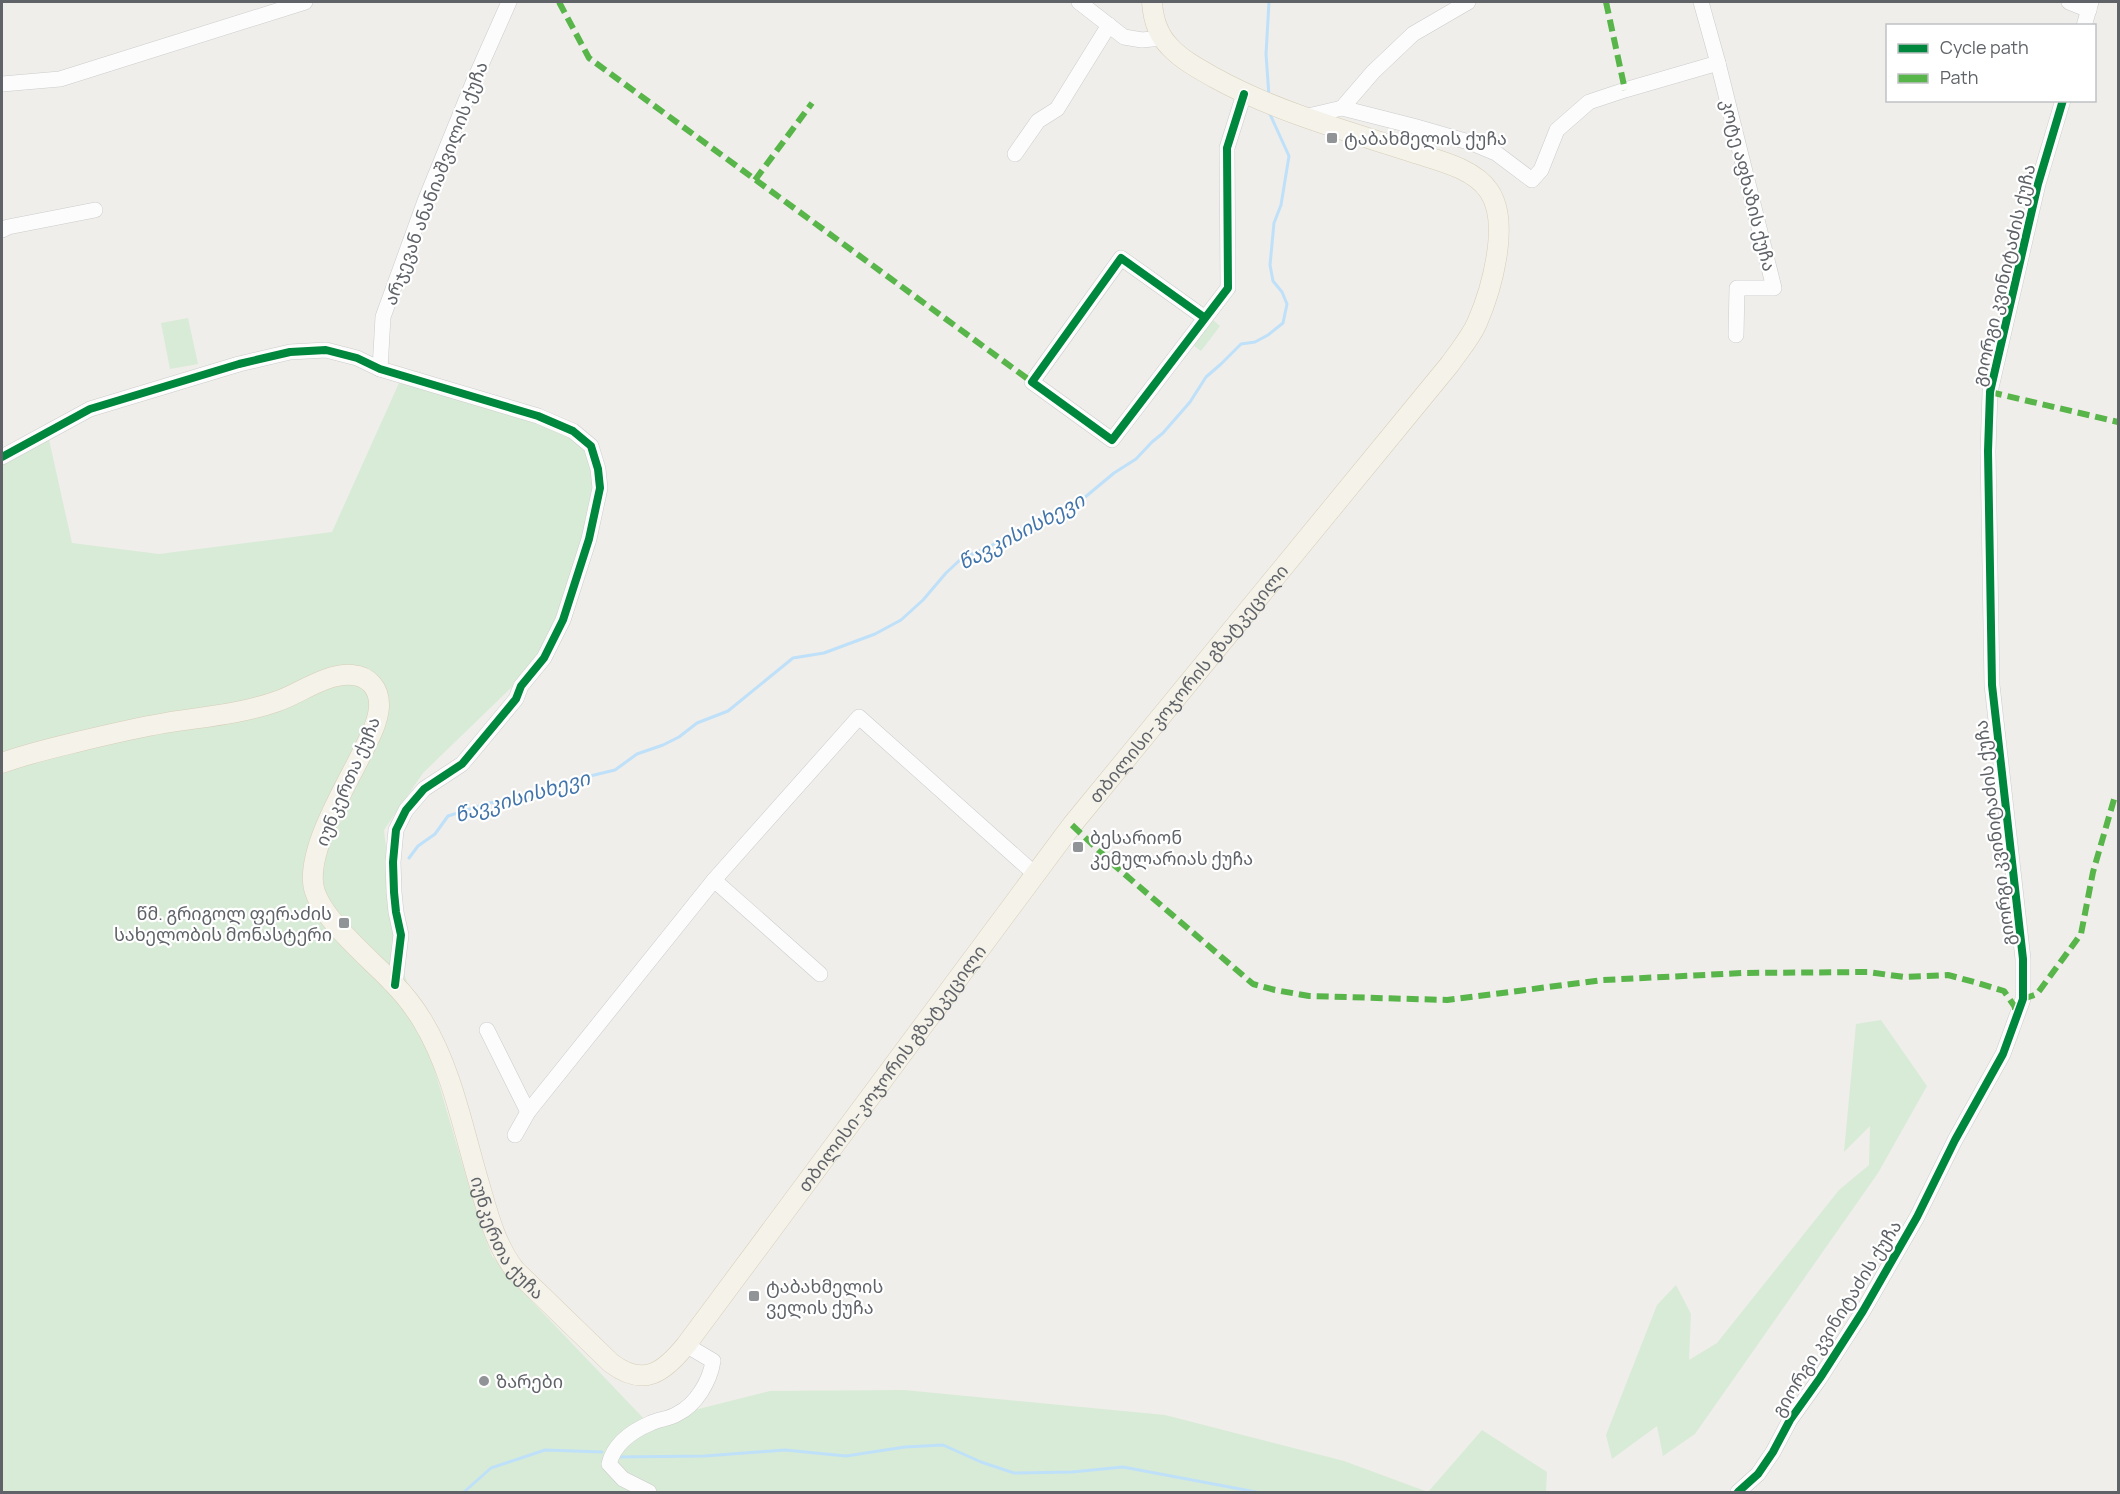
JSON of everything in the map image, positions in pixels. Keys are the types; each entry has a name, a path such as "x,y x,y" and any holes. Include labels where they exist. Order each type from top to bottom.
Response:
{"main road":[{"name":"თბილისი-კოჯორის გზატკეცილი","path":"686,1345 1071,825 1450,364 1477,325 1489,292 1496,257 1499,224 1496,206 1490,192 1478,180 1442,162 1304,117 1261,100 1180,57 1162,38 1153,13 1152,2"},
{"name":"იუნკერთა ქუჩა","path":"2,763 44,750 140,727 277,702 342,676 362,677 371,682 377,693 379,706 373,730 322,837 313,866 312,885 318,902 333,922 395,985 422,1019 446,1068 489,1221 503,1255 514,1270 621,1370 642,1376 658,1373 671,1364 686,1345"}],"street":[{"path":"2,84 60,79 305,2"},
{"name":"არჯევან ანანიაშვილის ქუჩა","path":"380,369 382,317 472,83 509,2"},
{"path":"1079,2 1124,38 1142,40 1162,38"},
{"path":"1342,108 1373,72 1413,34 1468,2"},
{"name":"კოტე აფხაზის ქუჩა","path":"1703,2 1774,288 1737,288 1736,335"},
{"path":"2069,2 2090,6 2085,24"},
{"path":"1015,154 1038,121 1057,109 1109,25"},
{"path":"1304,117 1342,108 1472,143 1496,153 1532,180 1541,170 1557,130 1589,102 1718,63"},
{"path":"1205,318 1121,258 1032,382 1112,440 1228,288 1227,148 1261,100"},
{"name":"გიორგი კვინიტაძის ქუჩა","path":"1738,1492 1758,1474 1790,1420 1863,1311 1917,1217 1955,1140 2003,1054 2023,999 2023,959 1992,685 1988,451 1990,392 2038,183 2061,102"},
{"path":"2,230 95,210"},
{"path":"2,457 43,432 90,409 239,364 290,352 326,350 357,358 380,369 538,416 573,431 591,446 598,469 600,488 589,539 563,620 544,658 521,686 516,699 462,764 424,789 406,810 396,830 393,862 394,892 401,935 395,985"},
{"path":"515,1135 528,1112 714,880 859,717 1036,875"},
{"path":"714,880 819,974"},
{"path":"487,1030 528,1112"},
{"path":"649,1492 623,1479 609,1464 610,1458 612,1452 627,1437 651,1423 678,1414 694,1400 707,1382 713,1361 686,1345"}],"green space":[{"path":"1208,316 1220,326 1201,351 1189,342"},
{"path":"188,318 198,364 170,369 161,323"},
{"path":"399,383 538,418 589,448 598,487 574,578 540,656 516,683 423,773 384,830 398,954 480,1224 492,1256 521,1290 647,1422 770,1391 904,1390 1165,1415 1344,1461 1428,1492 2,1492 2,464 48,435 72,543 159,554 332,532"},
{"path":"1881,1020 1927,1086 1878,1173 1695,1434 1663,1456 1657,1426 1612,1459 1606,1435 1657,1305 1676,1285 1691,1314 1689,1360 1717,1343 1839,1190 1869,1165 1870,1126 1844,1152 1856,1024"},
{"path":"1482,1430 1547,1472 1546,1492 1428,1492"}],"waterway":[{"name":"წავკისისხევი","path":"1269,2 1266,54 1269,96"},
{"name":"წავკისისხევი","path":"409,858 418,846 435,834 448,816 489,803 535,797 565,782 615,770 637,754 663,745 679,737 697,723 728,711 793,658 824,653 875,634 901,620 962,558 987,548 1043,516 1072,508 1114,473 1136,459 1190,402 1206,377 1241,344 1255,342 1283,323 1287,304 1282,292 1273,281 1270,265 1274,223 1281,205 1289,156 1269,112"},
{"path":"617,1457 705,1456 785,1450 846,1456 905,1447 943,1445 981,1462 1014,1473 1072,1472 1123,1467 1256,1492"},
{"path":"464,1492 491,1468 545,1450 602,1452"}],"marked path":[{"path":"559,2 589,58 1032,382"},
{"path":"1606,2 1625,90"},
{"path":"755,180 812,103"},
{"path":"1990,392 2118,422"},
{"path":"2023,999 2037,994 2081,934 2093,872 2115,796"},
{"path":"1072,825 1114,865 1253,984 1275,990 1309,996 1447,1000 1603,980 1743,973 1868,972 1904,977 1948,975 1978,983 2004,991 2015,1007 2015,1017"}],"cycle path":[{"path":"1205,318 1121,258 1032,382 1112,440 1228,288 1227,148 1244,94"},
{"path":"1738,1492 1758,1474 1790,1420 1863,1311 1917,1217 1955,1140 2003,1054 2023,999 2023,959 1992,685 1988,451 1990,392 2038,184 2062,102"},
{"path":"2,457 90,409 239,364 290,352 326,350 357,358 380,369 538,416 573,431 591,446 598,469 600,488 589,539 563,620 544,658 521,686 516,699 462,764 424,789 406,810 396,830 393,862 394,892 401,935 395,985"}],"place":[{"name":"ტაბახმელის ქუჩა","path":"1332,138"},
{"name":"ბესარიონ კემულარიას ქუჩა","path":"1078,847"},
{"name":"წმ. გრიგოლ ფერაძის სახელობის მონასტერი","path":"344,923"},
{"name":"ტაბახმელის ველის ქუჩა","path":"754,1296"},
{"name":"ზარები","path":"484,1381"}]}
